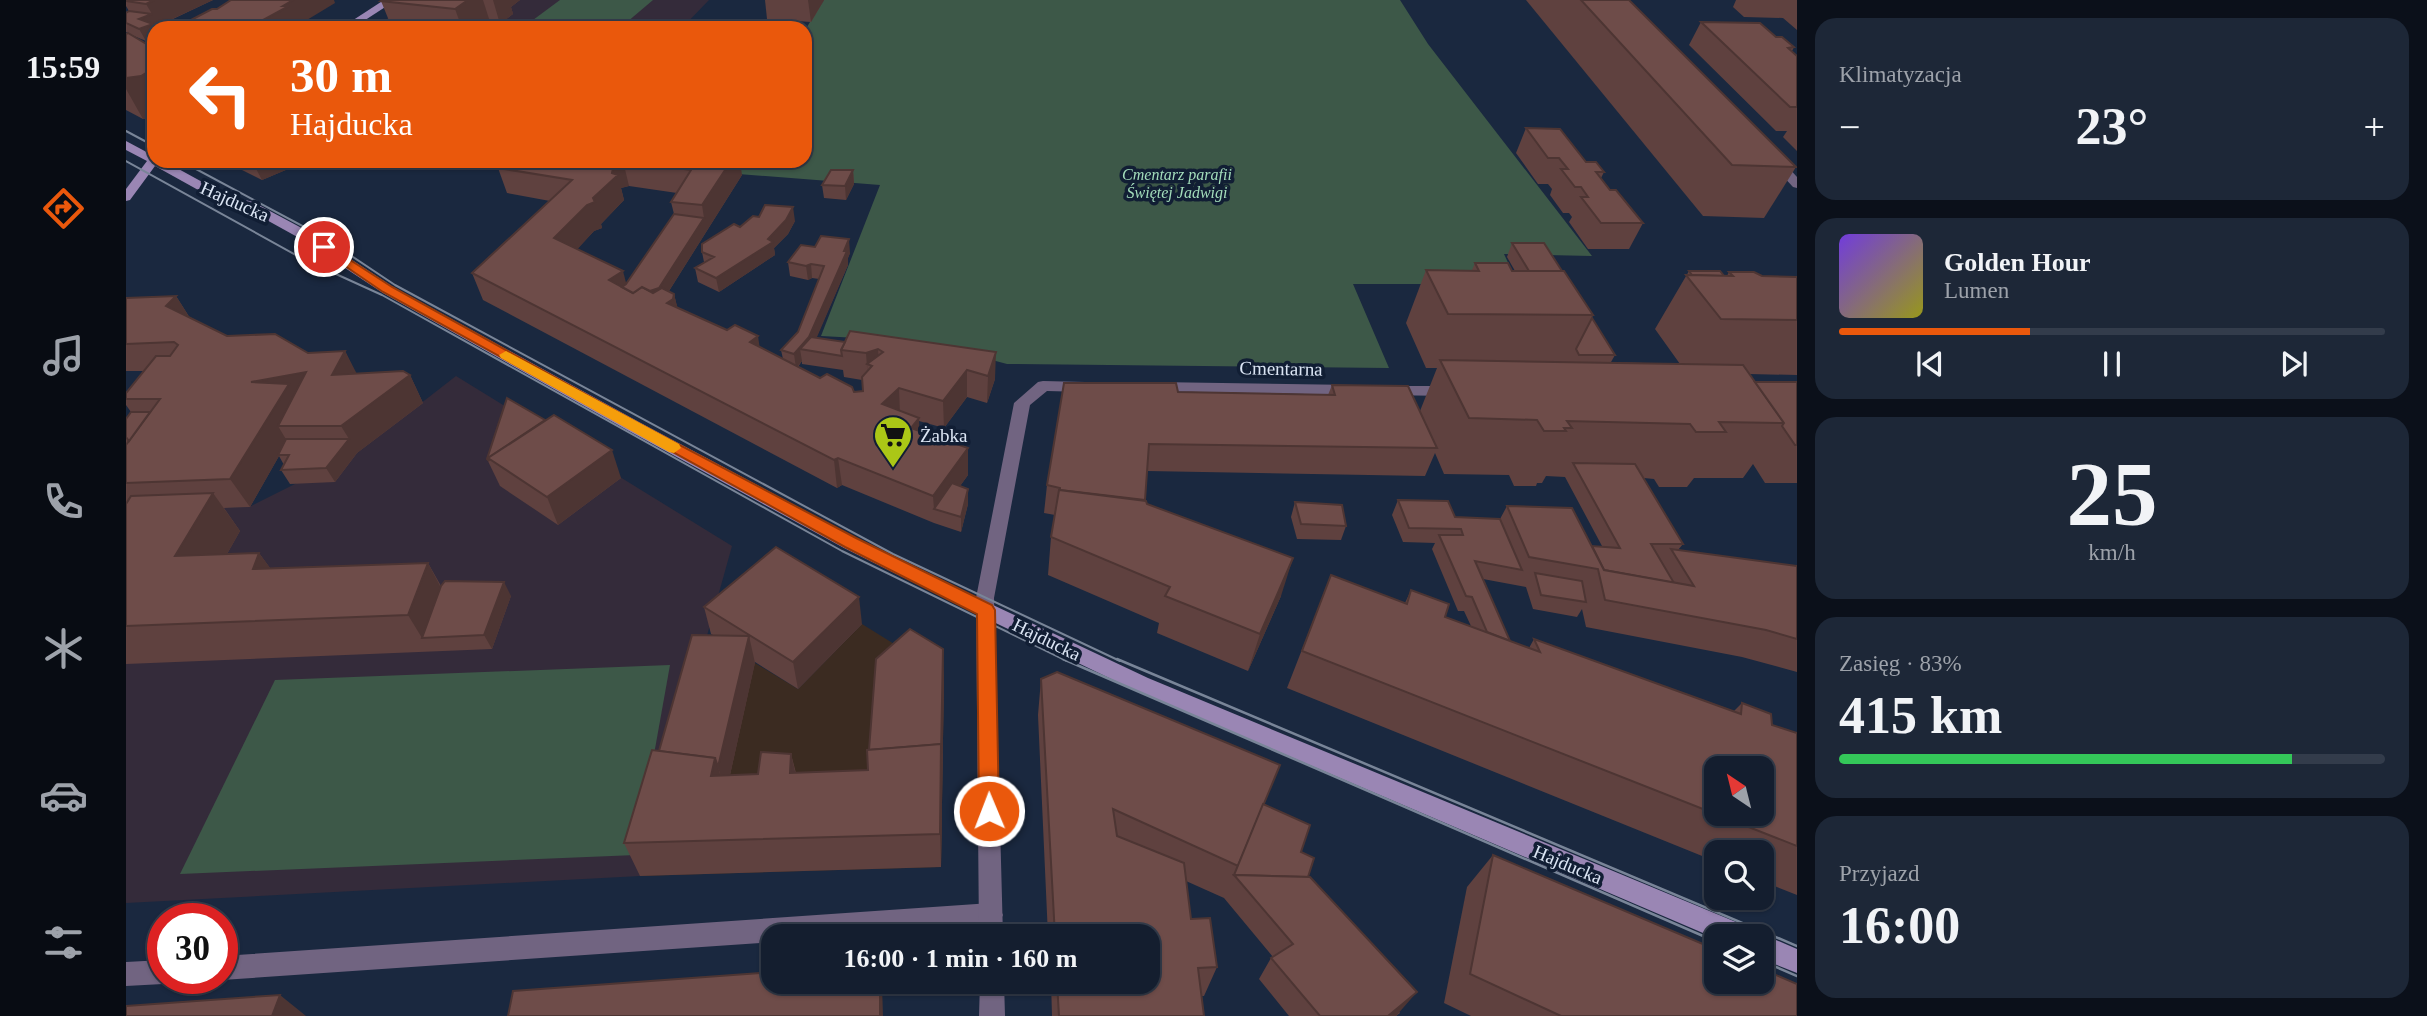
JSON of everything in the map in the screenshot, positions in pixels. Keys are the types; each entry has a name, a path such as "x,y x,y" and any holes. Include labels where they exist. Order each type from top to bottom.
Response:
{"street":[{"path":"357,21 391,0"},
{"name":"Hajducka","path":"126,145 147,156"},
{"path":"1761,145 1797,184"},
{"path":"126,197 148,168"},
{"name":"Hajducka","path":"168,168 222,198 249,205 306,236 388,289 633,426 850,543 986,610 1141,684 1711,924"},
{"path":"991,924 985,598 1022,403 1043,386 1100,387"},
{"name":"Cmentarna","path":"1142,387 1462,391"},
{"path":"238,967 761,939"},
{"path":"1774,951 1797,961"},
{"path":"126,974 147,973"},
{"path":"992,994 992,1016"}],"shaded area":[{"path":"416,0 709,0 689,21 383,21"},
{"path":"456,376 732,546 640,876 126,903 126,511 249,507 357,453"},
{"path":"862,624 944,675 941,867 640,876 666,785 755,663 798,689"}],"green space":[{"path":"560,0 653,0 628,21 533,20"},
{"name":"Cmentarz parafii Świętej Jadwigi","path":"824,0 1400,0 1428,44 1592,256 1504,254 1518,284 1353,284 1389,368 1007,364 977,356 858,338 821,336 880,185 712,172 715,168 812,168 811,21"},
{"path":"670,665 636,855 180,874 275,680"}],"building":[{"path":"126,0 154,0 146,4"},
{"path":"231,0 293,0 283,6 289,6 261,21 189,21"},
{"path":"468,0 455,9 381,1"},
{"path":"1581,0 1629,0 1796,167 1732,165"},
{"path":"129,11 152,14 139,19 147,22 147,26 139,29 126,23 126,13"},
{"path":"1701,22 1760,23 1776,37 1782,37 1794,47 1788,48 1797,56 1797,107 1790,107"},
{"path":"126,34 147,42 147,72 141,76 126,78"},
{"path":"1526,128 1560,129 1586,162 1596,162 1604,172 1596,172 1610,190 1616,190 1643,223 1601,223 1581,197 1588,197 1581,187 1575,187 1561,169 1568,169 1559,158 1548,158"},
{"path":"498,168 613,168 612,173 618,175 593,198 595,202 587,205 554,238 623,271 609,280 633,293 642,287 653,293 662,288 674,294 673,299 667,303 727,330 735,325 758,336 750,342 820,378 827,374 852,387 854,392 863,391 862,377 872,366 867,364 883,352 878,349 866,353 841,350 850,331 996,352 988,376 967,370 943,401 899,388 882,404 919,418 911,428 968,448 933,496 838,458 834,460 472,273 572,180"},
{"path":"677,168 726,168 702,205 671,202 691,170"},
{"path":"831,170 853,170 845,186 822,185"},
{"path":"765,205 793,207 786,220 768,239 773,242 716,278 695,268 714,257 702,252 702,244 734,224 740,227 753,216 759,217"},
{"path":"674,214 704,218 659,288 650,291 642,287 633,293 622,287 626,284"},
{"path":"821,236 849,239 844,251 847,251 809,337 794,354 781,350 798,332 824,266 788,262 801,245 815,247"},
{"path":"1512,243 1544,243 1562,271 1529,271"},
{"path":"1475,263 1508,263 1512,271 1564,271 1593,315 1448,314 1426,270 1479,271"},
{"path":"1689,271 1720,271 1724,276 1692,275"},
{"path":"1729,272 1797,277 1797,320 1721,319 1686,275 1733,276"},
{"path":"176,296 166,306 227,336 275,334 308,353 345,351 332,375 403,371 410,375 341,426 278,426 306,372 251,382 289,384 230,479 126,483 126,445 160,399 126,399 126,393 156,356 170,356 178,345 174,342 126,344 126,298"},
{"path":"1592,318 1615,355 1579,355 1576,349"},
{"path":"811,337 845,342 841,350 842,356 800,349"},
{"path":"1440,360 1743,365 1784,423 1719,422 1726,432 1696,432 1690,424 1567,421 1572,428 1564,428 1566,431 1544,431 1537,420 1469,418"},
{"path":"1755,382 1797,382 1797,445 1782,426 1784,423"},
{"path":"1064,383 1176,383 1178,392 1335,395 1332,385 1408,386 1437,448 1149,444 1145,500 1060,490 1047,485"},
{"path":"507,398 545,420 488,458 489,461 487,459"},
{"path":"131,412 150,412 129,441 126,437 126,419"},
{"path":"554,415 612,450 547,497 488,458"},
{"path":"286,439 349,439 326,468 281,470 289,455 278,455"},
{"path":"1573,463 1635,464 1683,544 1651,544 1674,583 1604,570 1592,546 1620,548"},
{"path":"952,483 968,489 961,517 934,509"},
{"path":"1059,490 1146,501 1147,504 1293,558 1260,634 1165,596 1170,587 1051,537"},
{"path":"213,493 175,556 259,553 253,569 428,563 408,615 126,626 126,504 131,496"},
{"path":"1398,500 1448,501 1455,517 1500,519 1522,570 1475,561 1510,641 1487,632 1472,597 1466,596 1439,535 1463,535 1461,529 1409,528"},
{"path":"1295,502 1342,505 1346,526 1301,524"},
{"path":"1507,506 1572,508 1604,570 1694,586 1671,549 1797,566 1797,639 1766,630 1605,600 1598,569 1529,557"},
{"path":"776,547 859,597 793,662 704,607"},
{"path":"1535,573 1582,581 1586,602 1541,595"},
{"path":"1331,575 1407,604 1411,590 1449,604 1445,617 1540,652 1534,639 1741,714 1742,703 1771,714 1772,725 1797,733 1797,846 1746,826 1774,826 1774,756 1704,756 1704,809 1302,651"},
{"path":"445,581 504,582 484,635 422,638"},
{"path":"910,629 943,649 941,754 941,744 869,750 876,659"},
{"path":"692,635 749,636 718,767 715,758 659,751"},
{"path":"1057,672 1280,765 1238,866 1113,809 1117,836 1184,863 1191,919 1210,918 1217,967 1198,968 1204,1016 1059,1016 1058,994 1160,994 1160,924 1054,924 1041,679"},
{"path":"941,744 940,834 624,843 652,750 715,758 711,776 758,774 761,752 791,754 790,773 868,770 867,750"},
{"path":"1263,804 1310,825 1301,852 1314,858 1308,877 1234,875"},
{"path":"1493,855 1704,944 1704,994 1774,994 1774,974 1797,984 1797,1016 1561,1016 1470,974"},
{"path":"1234,875 1310,877 1417,992 1388,1016 1320,1016 1271,958 1293,944"},
{"path":"761,973 761,994 880,994 880,1016 508,1016 513,991"},
{"path":"280,995 272,1016 126,1016 126,1006"}],"tram line":[{"path":"126,131 147,142"},
{"path":"126,161 303,259 382,295 842,551 1067,661"},
{"path":"194,168 323,237 395,285 893,554 1120,661"},
{"path":"1063,659 1704,936"},
{"path":"1117,659 1797,946"},
{"path":"1774,966 1797,976"}],"slow traffic":[{"path":"506,355 674,448"}],"place":[{"name":"Żabka","path":"893,469"}],"route":[{"path":"324,247 388,289 633,426 850,543 986,610 989,811"}]}
